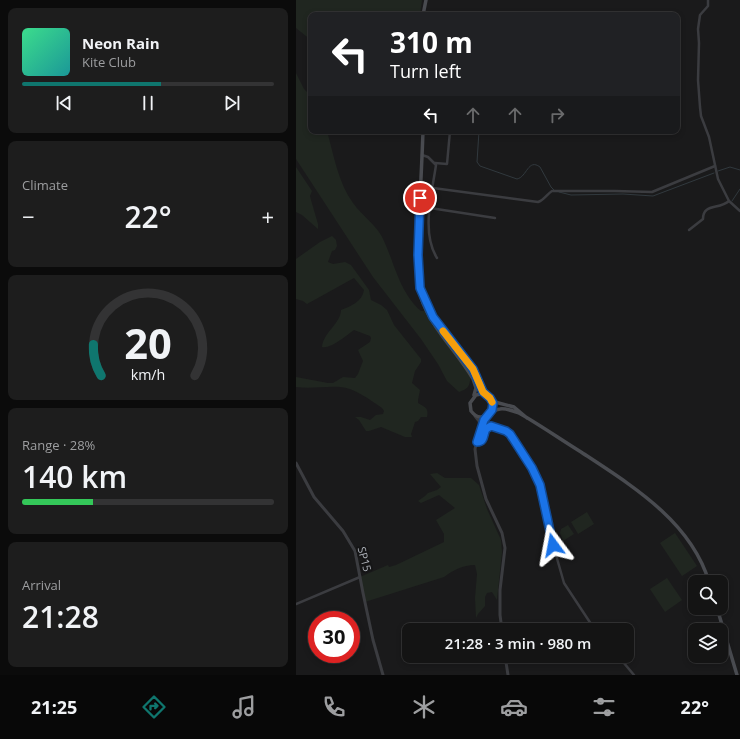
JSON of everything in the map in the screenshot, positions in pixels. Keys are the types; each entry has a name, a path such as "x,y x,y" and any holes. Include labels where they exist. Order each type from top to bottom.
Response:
{"main road":[{"path":"423,134 418,255 422,298 431,319 439,332 473,380 476,388 474,396 471,400 470,410 480,417 487,416 491,412 498,409 507,409 527,418"},
{"path":"420,288 433,317 473,369 485,394 492,401 493,406 491,412"},
{"path":"474,396 485,394"},
{"path":"492,401 514,407 527,418 617,476 661,510 677,525 688,540 698,554 708,575"},
{"path":"719,615 737,675"}],"street":[{"path":"708,0 708,6 700,15 698,29 698,80 701,116 710,137 718,179 729,200 740,211"},
{"path":"422,155 428,157 435,163 447,164 450,134"},
{"path":"435,163 436,165 430,208 429,235 432,250 437,258"},
{"path":"433,188 538,202 546,195 554,191 652,192 715,166"},
{"path":"689,230 703,219 706,209 722,206 729,200"},
{"path":"430,208 495,218"},
{"path":"474,414 480,423 475,449 477,466 486,499 502,533 505,548 500,590 501,623"},
{"path":"478,437 487,416"},
{"path":"477,442 483,440 485,432 489,426 497,427 510,434 532,468 543,495 550,534 564,582 590,623"},
{"name":"SP15","path":"296,463 314,497 356,551 373,640 383,675"},
{"path":"296,604 360,577"},
{"path":"506,663 508,675"},
{"path":"624,663 634,675"}],"shaded area":[{"path":"296,0 422,0 420,12 308,12 308,38 296,28"},
{"path":"296,73 304,89 308,93 308,134 328,134 337,168 348,195 381,236 408,296 421,311 427,311 471,375 467,388 459,392 447,381 438,364 421,339 373,277 296,159"},
{"path":"296,167 312,191 310,196 318,229 302,215 296,212"},
{"path":"332,236 336,240 337,246 335,250 332,251 328,262 333,264 345,262 351,265 369,290 371,300 387,310 394,325 421,359 421,362 415,371 412,383 420,390 418,403 426,408 427,417 421,417 415,422 411,434 412,437 405,437 381,427 366,431 359,420 355,417 370,420 376,415 383,414 384,411 382,408 357,392 340,387 296,387 296,377 328,383 333,383 343,377 355,378 363,361 358,350 370,342 371,338 370,336 354,330 334,344 322,347 325,337 338,319 341,310 356,303 363,294 364,290 354,278 307,304 296,299 296,259 320,242"},
{"path":"437,473 445,478 471,478 479,485 487,509 501,540 502,552 497,600 492,592 487,593 485,597 485,606 476,618 475,598 477,574 475,565 462,567 444,577 365,602 360,577 388,565 389,567 396,565 444,542 444,534 436,520 455,508 439,495 421,503 418,501 428,493 441,487 430,474"},
{"path":"587,512 594,524 578,534 571,522"},
{"path":"568,525 574,534 563,541 560,533 561,529"},
{"path":"675,533 697,566 682,576 660,543"},
{"path":"667,578 682,600 665,612 650,589"}],"waterway":[{"path":"479,134 477,162 480,166 517,179 520,178 530,166 536,165 540,167 554,190"},
{"path":"718,171 730,167 740,170"},
{"path":"559,192 571,195 623,194 653,196 714,173"},
{"path":"732,201 740,189"}],"slow traffic":[{"path":"443,331 473,369 483,392 489,396 492,402"}],"route":[{"path":"420,198 418,255 420,288 428,310 443,332 473,369 483,392 489,396 493,403 490,414 484,420 477,442 483,440 486,429 489,426 494,426 510,434 532,468 540,485 553,545"}]}
